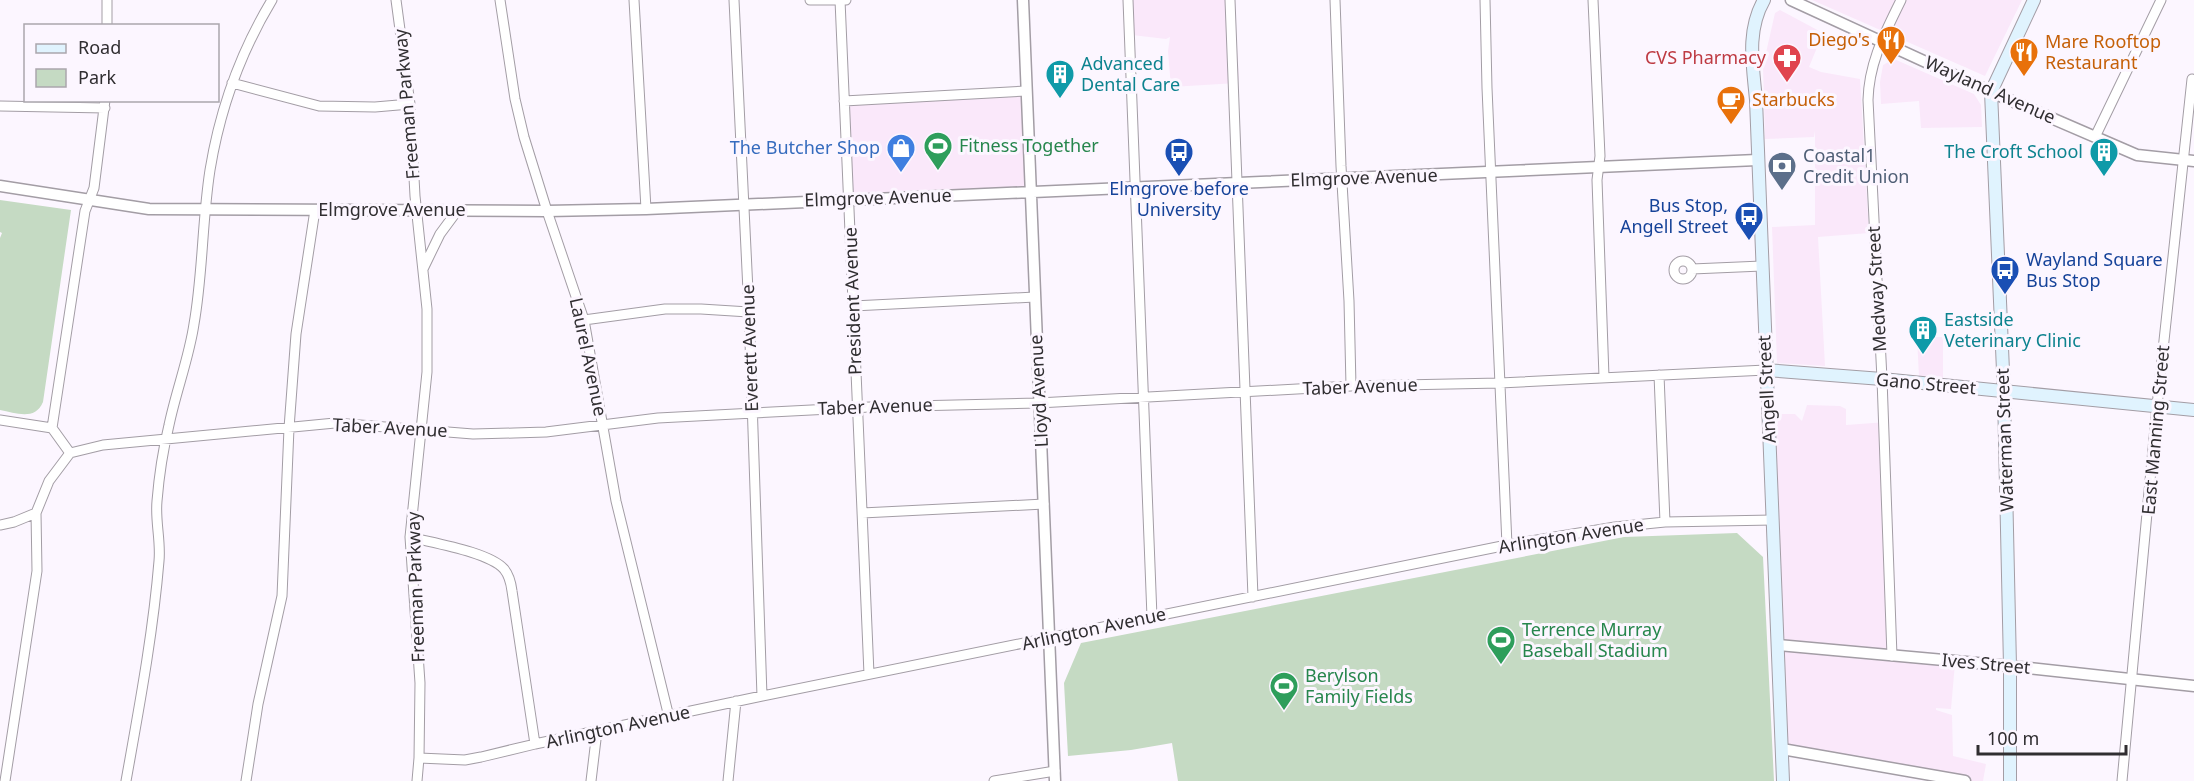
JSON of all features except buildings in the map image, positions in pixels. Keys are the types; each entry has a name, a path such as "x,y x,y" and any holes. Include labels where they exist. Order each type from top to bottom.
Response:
{"main road":[{"name":"Angell Street","path":"1764,0 1758,11 1752,37 1783,781"},
{"name":"Waterman Street","path":"2010,781 2004,391 1991,92 2034,0"},
{"name":"Gano Street","path":"1766,370 2194,410"}],"street":[{"path":"107,0 107,24"},
{"path":"126,781 159,558 157,503 166,440 195,322 214,147 232,83 253,31 272,0"},
{"name":"Freeman Parkway","path":"396,0 410,104 427,309 427,372 410,537 418,639 419,758 417,781"},
{"name":"Laurel Avenue","path":"500,0 515,99 547,211 584,320 616,501 669,717"},
{"path":"634,0 646,209"},
{"name":"Everett Avenue","path":"734,0 749,312 762,696"},
{"path":"810,0 846,0"},
{"name":"President Avenue","path":"840,0 869,674"},
{"name":"Lloyd Avenue","path":"1023,0 1055,776"},
{"path":"1128,0 1152,616"},
{"path":"1230,0 1253,597"},
{"path":"1335,0 1351,386"},
{"path":"1485,0 1507,545"},
{"path":"1593,0 1600,156 1597,180 1604,377"},
{"name":"Wayland Avenue","path":"1791,0 1991,92 2139,156 2188,161"},
{"name":"Medway Street","path":"1892,656 1868,83 1881,41 1901,0"},
{"path":"2095,137 2161,0"},
{"name":"East Manning Street","path":"2122,781 2157,406 2188,161 2192,79"},
{"path":"232,83 319,106 375,107 410,104"},
{"path":"844,101 1026,91"},
{"path":"0,106 105,104 94,188 85,211 52,428 70,453 49,481 36,513 38,571 5,781"},
{"name":"Elmgrove Avenue","path":"0,186 140,208 547,211 646,209 1757,160"},
{"path":"246,781 258,704 282,597 289,428 296,334 315,210"},
{"path":"423,269 440,234 457,211"},
{"path":"1692,269 1762,266"},
{"path":"853,306 1035,297"},
{"path":"584,320 665,309 749,312"},
{"name":"Taber Avenue","path":"70,453 103,445 335,423 473,434 546,432 658,418 752,413 1038,403 1351,386 1500,383 1766,370"},
{"path":"1659,375 1665,522"},
{"path":"0,420 52,428"},
{"path":"862,513 1044,504"},
{"path":"0,525 36,513"},
{"name":"Arlington Avenue","path":"419,758 465,760 736,701 1507,545 1615,527 1665,522 1773,520"},
{"path":"410,537 468,551 503,568 511,581 535,744"},
{"name":"Ives Street","path":"1778,645 2010,666 2194,686"},
{"path":"728,781 736,701"},
{"path":"591,781 597,731"},
{"path":"1782,749 1965,781"},
{"path":"994,781 1055,776"}],"shaded area":[{"path":"1130,0 1234,0 1239,79 1237,83 1171,87 1168,51 1170,37 1166,39 1132,35"},
{"path":"1812,0 2022,0 1985,76"},
{"path":"1780,10 1823,33 1809,67 1821,72 1860,79 1869,233 1818,237 1825,366 1777,363 1772,227 1815,225 1815,131 1814,137 1765,139 1763,66 1775,13"},
{"path":"1894,59 1974,94 1981,105 1982,127 1921,128 1919,101 1881,104 1880,82 1883,65"},
{"path":"1028,90 1033,189 852,198 846,105"},
{"path":"1917,337 1943,337 1943,379 1919,377"},
{"path":"1807,405 1840,406 1846,409 1846,425 1887,422 1895,654 1955,663 1951,709 1936,708 1936,710 1952,715 1953,756 1986,764 1983,781 1967,781 1787,748 1772,414 1795,414 1802,421"}],"green space":[{"path":"0,200 71,210 43,402 40,408 30,414 0,410 0,238 2,233 0,232"},
{"path":"1737,533 1763,557 1774,781 1178,781 1172,743 1131,750 1068,756 1064,683 1081,643 1624,537"}],"place":[{"name":"Diego's","path":"1891,66"},
{"name":"Mare Rooftop Restaurant","path":"2024,78"},
{"name":"CVS Pharmacy","path":"1787,84"},
{"name":"Advanced Dental Care","path":"1060,100"},
{"name":"Starbucks","path":"1731,126"},
{"name":"Fitness Together","path":"938,172"},
{"name":"The Butcher Shop","path":"901,174"},
{"name":"Elmgrove before University","path":"1179,178"},
{"name":"The Croft School","path":"2104,178"},
{"name":"Coastal1 Credit Union","path":"1782,192"},
{"name":"Bus Stop, Angell Street","path":"1749,242"},
{"name":"Wayland Square Bus Stop","path":"2005,296"},
{"name":"Eastside Veterinary Clinic","path":"1923,356"},
{"name":"Terrence Murray Baseball Stadium","path":"1501,666"},
{"name":"Berylson Family Fields","path":"1284,712"}]}
